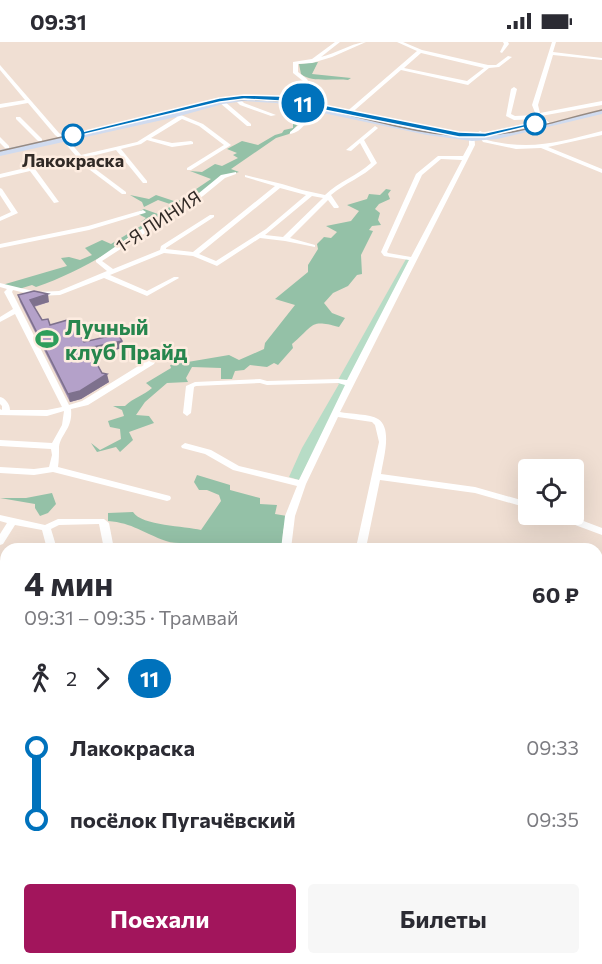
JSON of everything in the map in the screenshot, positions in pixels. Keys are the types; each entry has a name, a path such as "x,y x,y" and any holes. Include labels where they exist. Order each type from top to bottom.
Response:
{"main road":[{"path":"2,150 40,140 62,138 225,98 260,95 439,134 476,135 602,105"},
{"path":"2,150 178,116 222,102 238,100 292,102 311,108 348,113"},
{"path":"542,119 602,112"}],"street":[{"path":"315,63 338,42"},
{"path":"292,102 309,89 305,80 296,73 295,63 315,63 364,42"},
{"path":"399,42 420,51 488,67 497,66 510,57"},
{"path":"502,52 507,44 505,42"},
{"path":"514,89 507,115 514,118 542,119 535,105 554,42"},
{"path":"348,113 420,51"},
{"path":"550,53 602,59"},
{"path":"0,67 2,74 80,157 123,193"},
{"path":"399,68 468,83 488,67"},
{"path":"238,100 273,116"},
{"path":"0,106 28,101"},
{"path":"222,102 249,124"},
{"path":"292,132 302,125 311,108"},
{"path":"0,176 118,149 148,139 178,116 201,125 228,145 189,169"},
{"path":"40,140 21,120 43,118"},
{"path":"349,150 375,128"},
{"path":"287,543 290,516 302,484 350,383 476,135 493,144 544,148 602,133"},
{"path":"0,139 2,150"},
{"path":"148,139 172,145 191,143"},
{"path":"285,239 337,186 362,175 374,163 361,140"},
{"path":"544,148 602,171"},
{"path":"118,149 144,181"},
{"path":"413,259 386,255 384,252 419,174 440,157 465,158"},
{"path":"31,168 56,202"},
{"name":"1-Я ЛИНИЯ","path":"113,272 99,261 198,197 212,183 225,175 234,173"},
{"path":"247,176 328,197 336,207"},
{"path":"194,254 279,185"},
{"path":"0,190 14,215 0,219"},
{"path":"0,285 10,290 50,295 69,290 163,251 194,254 217,264 286,216 311,194"},
{"path":"0,246 89,228 142,212"},
{"path":"163,251 163,247 172,240 212,216"},
{"path":"259,236 313,246"},
{"path":"104,275 147,294 176,278"},
{"path":"10,290 8,292 15,311 67,408 66,426 55,446 53,470"},
{"path":"0,320 15,311"},
{"path":"0,399 6,406 3,412 47,413 85,403 151,362"},
{"path":"187,413 190,386 195,384 260,381 267,383 338,381 350,383"},
{"path":"335,414 374,420 379,424 383,442 362,543"},
{"path":"0,443 55,446"},
{"path":"185,446 208,452 236,468 302,484"},
{"path":"0,471 53,470 167,498"},
{"path":"375,476 475,490 518,502"},
{"path":"0,518 46,528"},
{"path":"0,542 13,521"},
{"path":"46,528 51,524 72,521 104,523 108,543"},
{"path":"583,525 602,532"},
{"path":"46,528 50,543"}],"green space":[{"path":"318,62 312,74 351,78 348,80 317,79 301,74 299,64"},
{"path":"300,122 289,134 276,138 231,169 239,172 217,180 189,201 96,260 36,287 32,285 19,289 2,285 67,266 61,258 69,257 80,260 92,255 85,248 102,240 111,244 144,224 141,222 146,218 136,213 144,209 158,214 173,205 158,200 144,207 142,202 130,195 149,199 156,195 177,202 211,179 190,171 202,172 215,164 222,166 238,158 233,155 237,153 227,149 242,141 258,145 284,130 293,128 293,124"},
{"path":"386,189 391,190 388,194 390,199 379,204 375,209 380,213 378,220 381,225 372,226 369,230 373,231 361,255 362,274 357,275 348,286 333,293 324,303 332,313 345,318 339,327 313,325 292,344 293,348 278,365 274,363 267,367 250,365 244,370 235,371 232,379 221,379 221,368 192,367 186,378 188,382 167,383 145,402 136,415 149,416 154,423 129,432 133,440 120,452 116,447 97,452 91,443 100,450 121,439 120,429 110,427 108,421 124,416 122,410 113,406 125,406 152,388 146,383 171,368 170,365 229,355 239,360 264,349 265,343 295,305 275,299 308,272 308,265 318,249 317,244 324,237 331,238 337,232 326,226 351,221 359,211 347,205 367,199 369,194 380,195"},
{"path":"406,259 410,259 349,381 338,380"},
{"path":"337,382 347,385 299,480 289,477 302,448 339,384"},
{"path":"197,475 230,485 230,490 260,498 260,504 277,505 275,514 287,516 282,543 170,542 131,526 108,521 108,513 133,512 138,517 154,523 201,530 221,501 219,495 207,490 199,490 194,482"},
{"path":"52,493 56,504 48,513 40,516 35,504 0,498 26,498"}],"building":[{"path":"34,291 48,294 30,300 42,320 48,319 50,325 71,319 84,342 118,334 122,341 88,348 102,373 107,374 80,391 68,394 18,295"}],"tram line":[{"name":"11","path":"73,135 236,97 279,99 428,130 459,134 485,135 535,124"},
{"path":"0,151 221,101 253,99 285,102 409,129 473,136 521,130 602,110"}],"place":[{"name":"Лакокраска","path":"73,135"},
{"name":"Лучный клуб Прайд","path":"47,339"}]}
